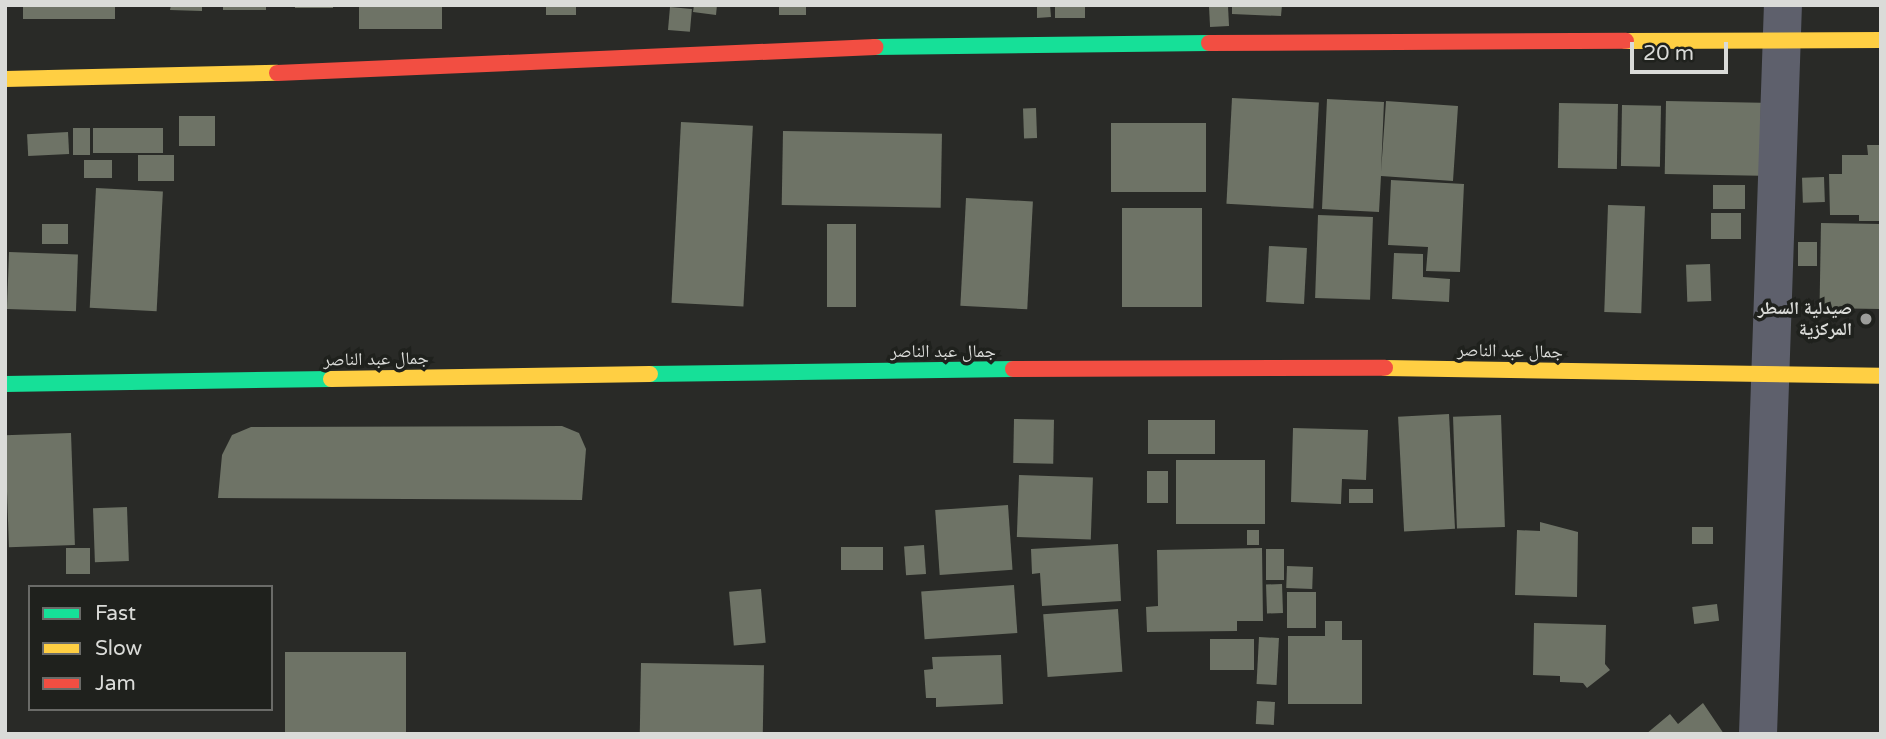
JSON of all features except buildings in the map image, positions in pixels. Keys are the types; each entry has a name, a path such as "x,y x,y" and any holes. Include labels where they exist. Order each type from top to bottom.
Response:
{"street":[{"path":"1758,734 1767,374 1783,5"},
{"path":"5,79 280,73 954,44 1780,43 1881,40"},
{"name":"جمال عبد الناصر","path":"5,384 889,370 1388,368 1881,376"}],"traffic: fast":[{"path":"875,47 1209,43"},
{"path":"650,374 1013,369"},
{"path":"5,384 331,379"}],"traffic: slow":[{"path":"1626,41 1881,40"},
{"path":"5,79 277,73"},
{"path":"1385,368 1881,376"},
{"path":"331,379 650,374"}],"traffic: jam":[{"path":"1209,43 1626,41"},
{"path":"277,73 875,47"},
{"path":"1013,369 1385,368"}],"place":[{"name":"صيدلية السطر المركزية","path":"1866,319"}]}
